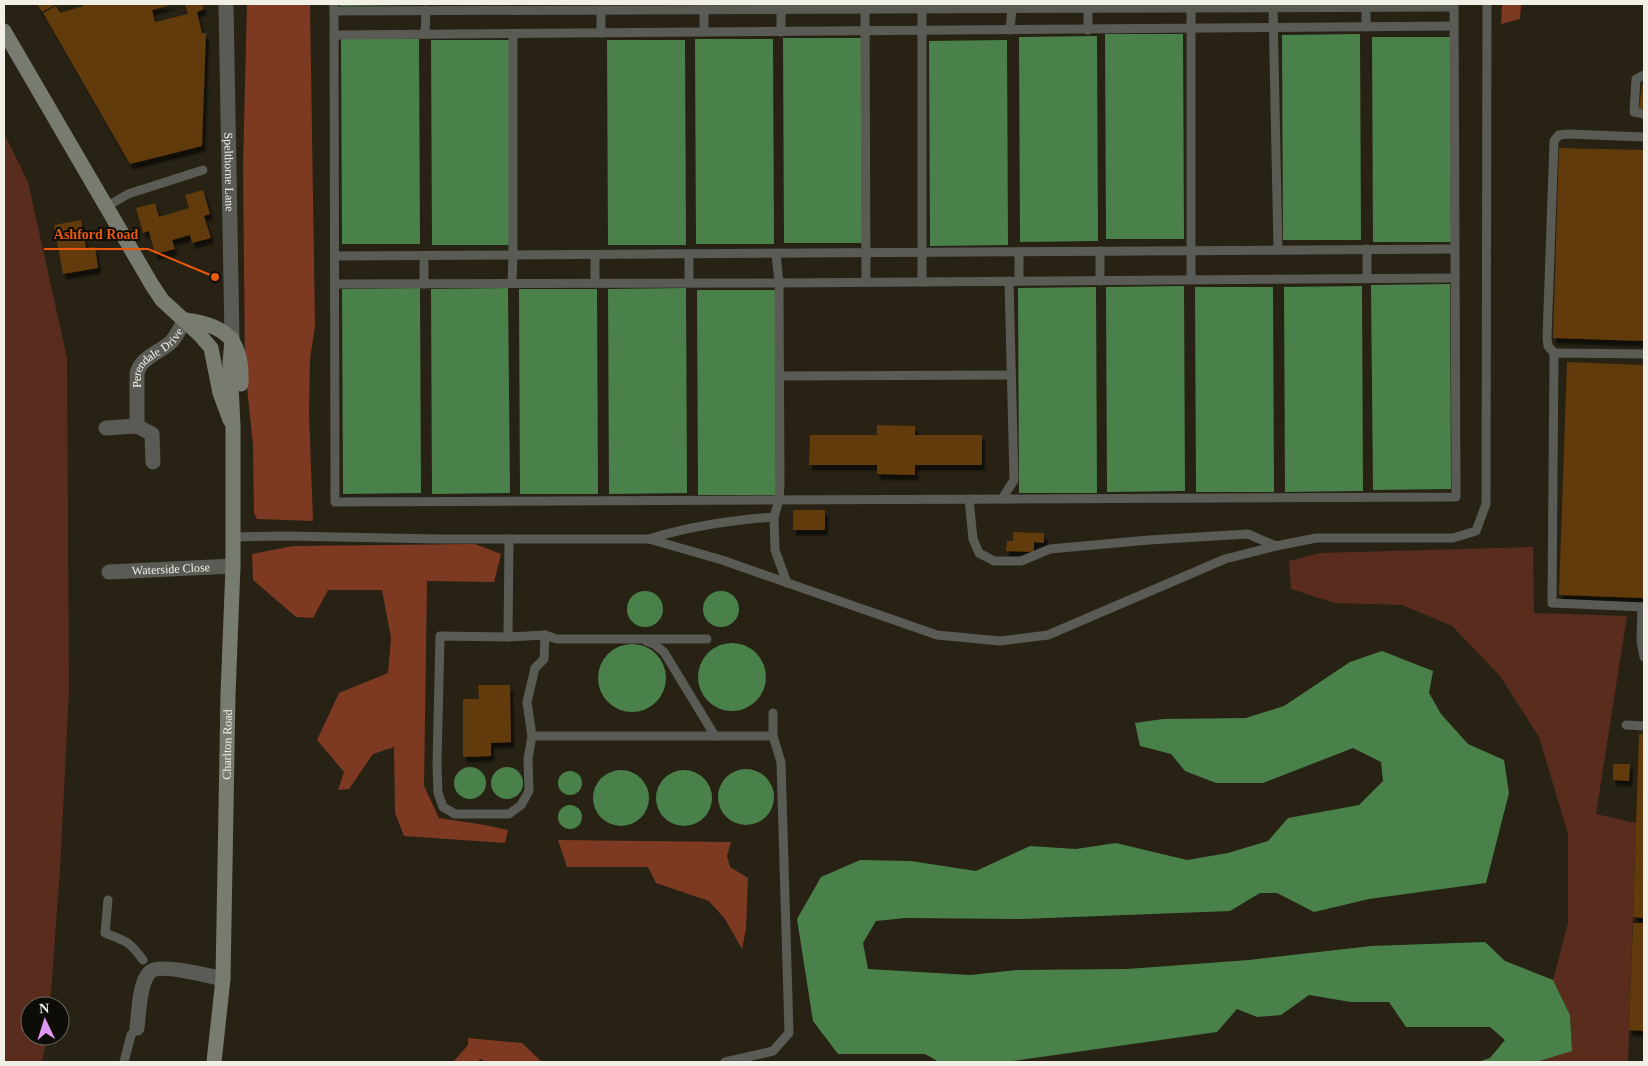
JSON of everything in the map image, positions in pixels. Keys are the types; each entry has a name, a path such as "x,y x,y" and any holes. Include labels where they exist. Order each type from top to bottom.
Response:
{"street":[{"name":"Spelthorne Lane","path":"226,4 232,339"},
{"path":"4,31 162,300 185,320 211,348 220,393 233,426"},
{"path":"185,320 203,323 232,339"},
{"name":"Perendale Drive","path":"137,426 138,367 142,362 164,349 173,340 185,320"},
{"name":"Charlton Road","path":"214,1062 223,979 233,537 233,426 239,410 241,380 241,361 232,339"},
{"path":"106,428 137,426 152,434 153,462"},
{"name":"Waterside Close","path":"109,572 232,566"},
{"path":"137,1028 146,966 154,969 176,969 223,979"}],"lane":[{"path":"233,537 649,539 722,560 938,635 1000,641 1048,634 1224,559 1276,546 1316,538 1453,538 1476,531 1486,504 1486,4"},
{"path":"1454,5 1456,497 335,502 334,7 426,10 781,9 865,6 1012,8 1366,7 1454,5"},
{"path":"865,6 866,282"},
{"path":"922,6 922,282"},
{"path":"1273,7 1278,250"},
{"path":"1366,7 1366,27"},
{"path":"1010,30 1012,8"},
{"path":"1088,8 1088,30"},
{"path":"1191,8 1191,280"},
{"path":"704,9 704,32"},
{"path":"781,9 781,32"},
{"path":"426,10 426,34"},
{"path":"601,10 601,33"},
{"path":"334,35 1454,26"},
{"path":"512,284 514,34"},
{"path":"1644,75 1636,79 1634,112 1644,114"},
{"path":"1644,137 1568,134 1559,135 1554,141 1547,338 1548,346 1554,353 1552,603 1643,607 1641,641 1644,657"},
{"path":"106,207 128,194 202,170"},
{"path":"1367,249 1368,278"},
{"path":"335,256 1454,249"},
{"path":"1100,251 1100,280"},
{"path":"1019,252 1019,281"},
{"path":"776,253 780,283 780,376 779,500 774,517 775,550 787,583"},
{"path":"595,254 595,283"},
{"path":"689,254 689,283"},
{"path":"424,256 424,284"},
{"path":"335,284 1456,278"},
{"path":"1002,499 1014,480 1009,281"},
{"path":"1554,353 1644,354"},
{"path":"780,376 1011,375"},
{"path":"969,499 974,539 980,553 994,561 1020,561 1050,549 1248,534 1276,546"},
{"path":"649,539 678,530 744,519 774,517"},
{"path":"508,637 509,539"},
{"path":"545,636 544,659 535,668 527,702 532,736 528,759 529,791 522,806 509,814 455,814 443,807 438,793 440,636 545,636 557,639 707,639"},
{"path":"641,638 654,644 664,652 715,736"},
{"path":"726,1062 773,1051 789,1033 781,762 773,736 773,713"},
{"path":"1626,726 1644,726"},
{"path":"532,736 773,736"},
{"path":"108,900 104,934 132,945 146,966"},
{"path":"124,1062 131,1035 137,1028"}],"shaded area":[{"path":"247,4 310,4 315,326 310,359 309,414 313,521 257,519 254,513 253,445 245,368 243,166"},
{"path":"340,4 418,4 418,5 340,6"},
{"path":"1502,4 1521,4 1520,19 1501,24"},
{"path":"1105,34 1183,34 1184,239 1106,239"},
{"path":"1360,34 1361,240 1283,240 1282,35"},
{"path":"1097,36 1098,241 1020,242 1019,37"},
{"path":"1372,37 1450,37 1451,242 1373,242"},
{"path":"783,38 861,38 862,243 784,243"},
{"path":"341,39 419,39 420,244 342,244"},
{"path":"695,39 773,39 774,244 696,244"},
{"path":"431,40 509,40 510,245 432,245"},
{"path":"607,40 685,40 686,245 608,245"},
{"path":"1007,40 1008,245 930,246 929,41"},
{"path":"4,133 28,182 67,358 69,693 60,870 51,996 20,996 20,1046 45,1046 42,1062 4,1062"},
{"path":"1450,284 1451,489 1373,490 1371,285"},
{"path":"1184,286 1185,491 1107,492 1106,287"},
{"path":"1362,286 1363,491 1285,492 1284,287"},
{"path":"1096,287 1097,493 1019,493 1018,288"},
{"path":"1195,287 1273,287 1274,492 1196,492"},
{"path":"420,288 421,493 343,494 342,289"},
{"path":"508,288 510,493 432,494 431,289"},
{"path":"686,288 687,493 609,494 608,289"},
{"path":"519,289 597,289 598,494 520,494"},
{"path":"697,290 775,290 776,495 698,495"},
{"path":"475,544 501,554 494,582 427,581 424,786 439,818 508,830 505,843 404,836 395,813 394,747 373,754 349,789 338,790 344,772 317,740 339,693 388,673 391,638 382,590 328,590 313,618 296,617 253,580 252,554 293,546"},
{"path":"1533,547 1534,613 1627,616 1596,814 1636,823 1628,1062 1536,1062 1572,1050 1570,1015 1553,980 1568,923 1568,834 1539,737 1500,676 1452,626 1402,605 1335,603 1291,589 1289,561 1320,553"},
{"path":"645,591 658,596 663,609 658,622 645,627 632,622 627,609 632,596"},
{"path":"721,591 734,596 739,609 734,622 721,627 708,622 703,609 708,596"},
{"path":"725,643 739,643 751,648 761,658 766,670 766,684 761,696 751,706 739,711 725,711 713,706 703,696 698,684 698,670 703,658 713,648"},
{"path":"625,644 639,644 651,649 661,659 666,671 666,685 661,697 651,707 639,712 625,712 613,707 603,697 598,685 598,671 603,659 613,649"},
{"path":"1382,651 1433,671 1429,693 1441,714 1468,744 1504,760 1509,793 1486,883 1369,899 1314,912 1277,893 1260,893 1230,911 1022,919 905,918 876,921 863,943 868,969 970,975 1017,970 1127,969 1249,960 1371,946 1485,942 1505,961 1553,980 1570,1015 1572,1051 1536,1062 1478,1062 1490,1058 1505,1040 1490,1027 1406,1027 1389,1002 1351,1002 1309,995 1281,1015 1257,1017 1237,1009 1217,1032 1005,1062 939,1062 925,1054 838,1054 813,1021 797,919 821,877 860,860 911,861 976,871 1030,846 1076,849 1116,843 1187,860 1228,853 1268,841 1288,818 1359,805 1383,781 1381,762 1353,748 1263,783 1216,783 1185,771 1171,754 1140,746 1135,723 1163,719 1246,718 1284,706 1350,662"},
{"path":"470,767 481,772 486,783 481,794 470,799 459,794 454,783 459,772"},
{"path":"507,767 518,772 523,783 518,794 507,799 496,794 491,783 496,772"},
{"path":"746,769 757,771 766,777 772,786 774,797 772,808 766,817 757,823 746,825 735,823 726,817 720,808 718,797 720,786 726,777 735,771"},
{"path":"621,770 632,772 641,778 647,787 649,798 647,809 641,818 632,824 621,826 610,824 601,818 595,809 593,798 595,787 601,778 610,772"},
{"path":"684,770 695,772 704,778 710,787 712,798 710,809 704,818 695,824 684,826 673,824 664,818 658,809 656,798 658,787 664,778 673,772"},
{"path":"570,771 575,772 581,778 581,788 575,794 570,795 565,794 559,788 558,783 559,778 565,772"},
{"path":"570,805 575,806 581,812 581,822 575,828 570,829 565,828 559,822 558,817 559,812 565,806"},
{"path":"558,840 731,842 727,856 730,867 748,878 746,929 742,949 725,919 709,901 656,883 648,867 567,867"},
{"path":"468,1038 522,1043 542,1062 487,1062 480,1059 478,1062 453,1062 468,1045"}],"building":[{"path":"37,4 57,4 42,12"},
{"path":"82,4 174,4 152,10 155,22 188,14 185,4 202,4 204,9 197,12 202,33 206,33 202,146 130,164 43,13 56,6 60,13 83,6"},
{"path":"1642,85 1644,85 1644,110 1639,109"},
{"path":"1559,148 1644,150 1644,341 1553,338"},
{"path":"203,190 210,214 204,216 211,238 192,243 190,235 172,240 175,249 155,254 149,231 143,233 136,208 155,203 159,217 189,208 185,195"},
{"path":"81,220 86,248 95,247 98,268 63,274 54,225"},
{"path":"1567,362 1644,365 1644,598 1559,595"},
{"path":"877,425 915,426 915,435 982,435 982,465 915,465 915,475 877,474 877,465 809,465 810,435 877,435"},
{"path":"793,510 825,510 825,530 793,530"},
{"path":"1013,532 1044,533 1044,543 1034,542 1034,552 1006,551 1007,541 1013,541"},
{"path":"478,685 510,685 511,742 491,743 491,756 463,757 463,699 479,699"},
{"path":"1639,734 1644,734 1644,918 1633,917"},
{"path":"1613,764 1630,764 1629,781 1613,780"},
{"path":"1633,923 1644,923 1644,1031 1629,1030"}],"place":[{"name":"Ashford Road","path":"215,277"}]}
